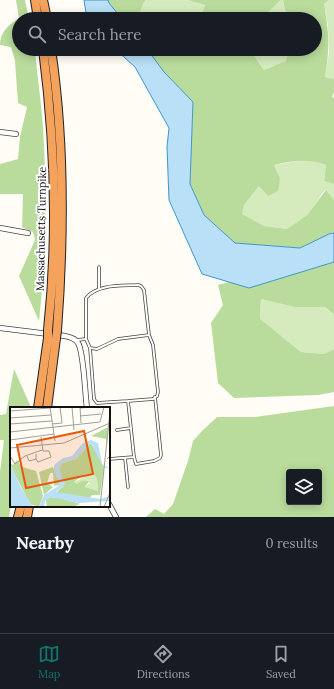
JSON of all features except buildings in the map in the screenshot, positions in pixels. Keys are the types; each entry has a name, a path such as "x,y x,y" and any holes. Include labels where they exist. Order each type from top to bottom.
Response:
{"highway":[{"path":"35,0 37,12"},
{"path":"43,0 46,12"},
{"name":"Massachusetts Turnpike","path":"44,56 51,136 54,201 52,334 47,407"},
{"name":"Massachusetts Turnpike","path":"38,407 52,334 62,252 63,209 58,110 52,56"},
{"path":"18,517 21,507"},
{"path":"27,517 29,507"}],"street":[{"path":"0,132 16,134"},
{"path":"0,228 28,233"},
{"path":"0,328 65,336 76,340 79,344 81,352 87,407"},
{"path":"110,506 116,517"}],"lane":[{"path":"99,267 99,289"},
{"path":"138,285 144,290 149,335 153,345 158,392 157,396 153,399 97,403 94,399 90,348 86,339 86,298 94,290 99,289 138,285"},
{"path":"90,348 96,349 118,339 149,335"},
{"path":"76,340 86,339"},
{"path":"128,401 136,464 154,461 160,458 161,455 155,397"},
{"path":"117,430 131,428"},
{"path":"110,459 134,457"},
{"path":"125,458 128,487"}],"green space":[{"path":"16,0 25,0 28,12 18,12"},
{"path":"108,0 146,0 140,12 116,12"},
{"path":"146,0 187,0 205,5 202,12 140,12"},
{"path":"187,0 281,0 268,12 202,12 205,5"},
{"path":"281,0 283,0 286,12 268,12"},
{"path":"283,0 329,0 324,4 328,40 328,58 325,77 334,79 334,92 332,97 334,98 334,184 324,181 326,165 320,163 313,161 300,161 274,165 280,178 278,191 268,196 259,186 244,205 242,214 264,226 287,229 307,215 326,190 334,200 334,233 300,248 235,243 204,215 190,184 193,102 164,72 152,56 254,56 264,70 286,61 287,56 322,56 322,12 286,12"},
{"path":"329,0 334,0 334,79 325,77 329,53 328,25 324,4"},
{"path":"12,24 12,50 11,47 0,45 3,32"},
{"path":"14,56 36,56 43,127 45,224 39,321 19,276 35,240 33,232 22,227 23,194 0,194 0,164 18,159 20,137 27,107 18,103"},
{"path":"254,56 288,56 287,61 264,70"},
{"path":"303,160 317,161 326,165 324,181 334,184 334,200 325,190 307,215 287,229 264,226 241,214 244,205 259,186 280,178 274,165"},
{"path":"334,262 333,314 325,307 294,307 261,299 260,319 301,352 324,354 334,349 334,392 318,395 234,398 218,383 211,323 223,305 218,285 230,282 249,288"},
{"path":"261,299 294,307 325,307 332,314 334,313 334,349 324,354 301,352 260,320"},
{"path":"14,369 30,407 10,407 11,507 9,517 0,517 0,472 4,440 0,440 0,415 6,414"},
{"path":"334,406 334,517 146,517 155,509 164,514 173,504 188,461 193,441 217,417 255,417"}],"water":[{"path":"84,0 108,0 116,12 86,12"},
{"path":"123,56 152,56 164,72 193,102 190,184 204,215 235,243 300,248 334,233 334,262 249,288 202,274 169,200 167,147 169,128 135,67"}]}
